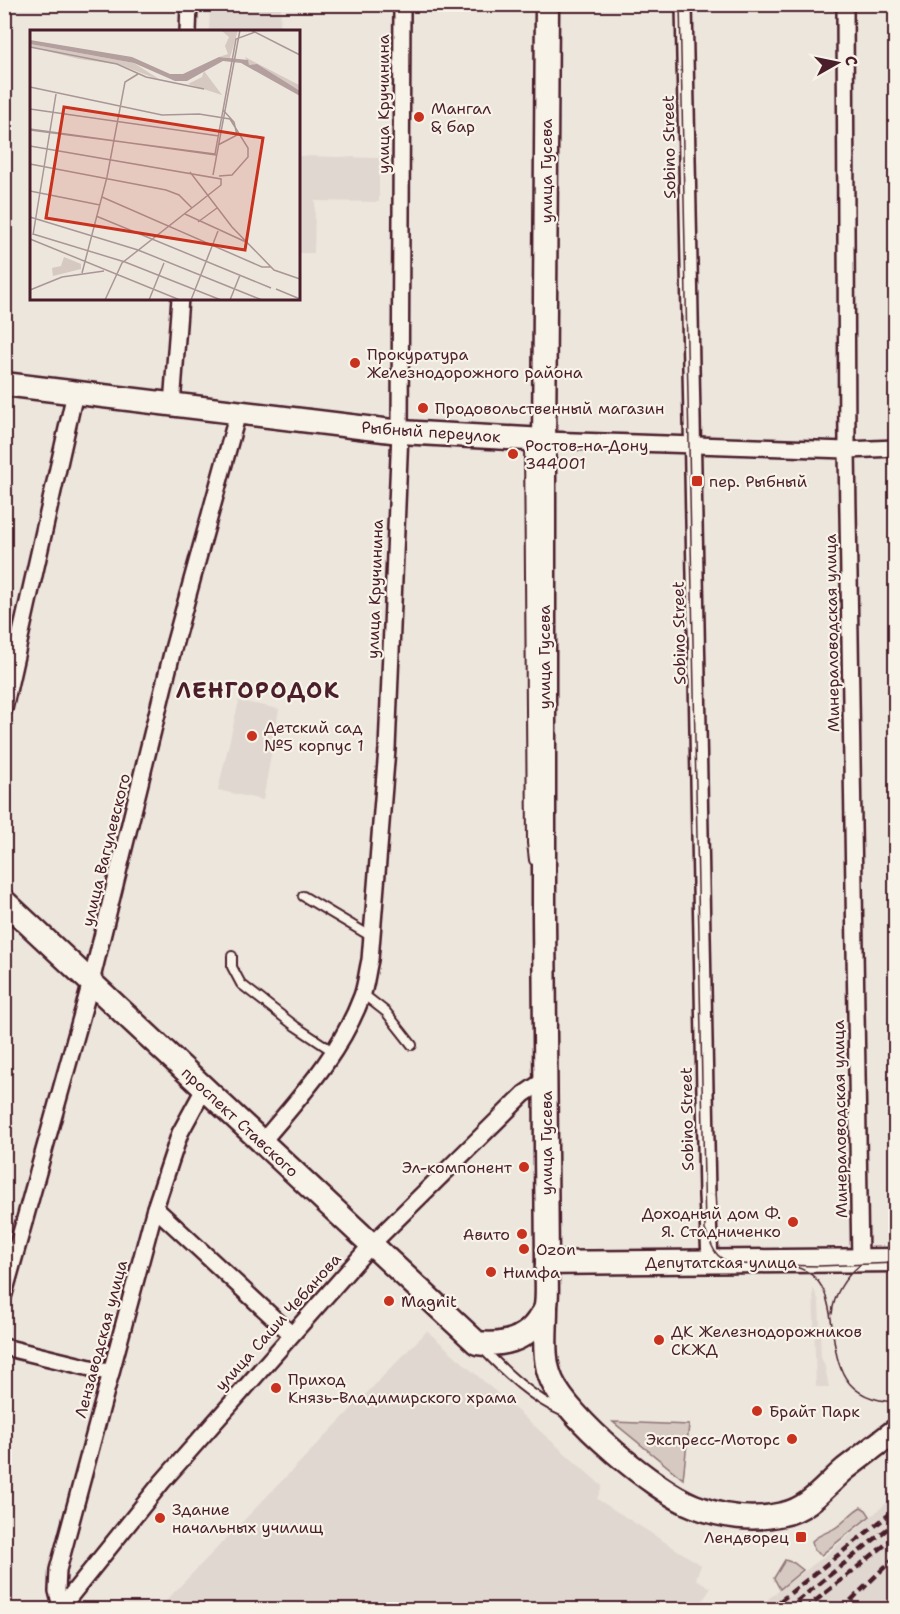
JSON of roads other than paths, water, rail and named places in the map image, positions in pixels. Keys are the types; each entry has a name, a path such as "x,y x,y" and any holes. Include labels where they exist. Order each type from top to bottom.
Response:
{"street":[{"path":"188,30 189,4"},
{"name":"улица Кручинина","path":"262,1143 319,1075 351,1023 363,994 372,937 387,749 400,432 402,4"},
{"name":"улица Гусева","path":"548,4 537,439 546,1079 546,1357 552,1382 575,1417 653,1482 693,1506 735,1518 783,1514 802,1506 896,1430"},
{"name":"Sobino Street","path":"684,4 706,1183 710,1260"},
{"name":"Минераловодская улица","path":"845,4 847,450 860,1262"},
{"path":"172,405 180,300"},
{"name":"Рыбный переулок","path":"4,384 400,432 847,450 896,448"},
{"path":"4,710 75,393"},
{"name":"улица Вагулевского","path":"4,1294 92,982 173,648 238,413"},
{"name":"проспект Ставского","path":"4,901 477,1343"},
{"name":"улица Саши Чебанова","path":"60,1608 162,1482 371,1245 524,1094 546,1079"},
{"name":"Лензаводская улица","path":"60,1608 57,1591 58,1570 155,1208 180,1133 204,1089"},
{"path":"155,1208 291,1334"},
{"name":"Депутатская улица","path":"547,1263 896,1260"},
{"path":"477,1343 491,1344 513,1340 535,1326 546,1309"},
{"path":"4,1347 111,1373"}],"lane":[{"path":"303,896 372,937"},
{"path":"232,956 232,967 241,984 295,1026 334,1052"},
{"path":"363,994 386,1012 412,1045"},
{"path":"477,1343 506,1373 546,1404 575,1417"}],"tram line":[{"path":"680,4 705,1230 718,1256 735,1264 819,1266 896,1263"},
{"path":"832,1314 841,1286 861,1264"},
{"path":"796,1267 815,1278 826,1296 839,1363 848,1382 866,1396 896,1402"}],"railway":[{"path":"769,1610 896,1509"},
{"path":"786,1610 896,1522"},
{"path":"804,1610 896,1536"},
{"path":"841,1610 896,1556"}],"place":[{"name":"Мангал & бар","path":"419,117"},
{"name":"Прокуратура Железнодорожного района","path":"355,363"},
{"name":"Продовольственный магазин","path":"423,408"},
{"name":"Ростов-на-Дону 344001","path":"513,454"},
{"name":"пер. Рыбный","path":"697,481"},
{"name":"Детский сад №5 корпус 1","path":"252,736"},
{"name":"Эл-компонент","path":"524,1167"},
{"name":"Доходный дом Ф. Я. Стадниченко","path":"793,1222"},
{"name":"Авито","path":"522,1234"},
{"name":"Ozon","path":"524,1249"},
{"name":"Нимфа","path":"491,1272"},
{"name":"Magnit","path":"389,1301"},
{"name":"ДК Железнодорожников СКЖД","path":"659,1340"},
{"name":"Приход Князь-Владимирского храма","path":"276,1388"},
{"name":"Брайт Парк","path":"757,1411"},
{"name":"Экспресс-Моторс","path":"792,1439"},
{"name":"Здание начальных училищ","path":"160,1518"},
{"name":"Лендворец","path":"801,1537"}],"district":[{"name":"ЛЕНГОРОДОК","path":"258,690"}]}
